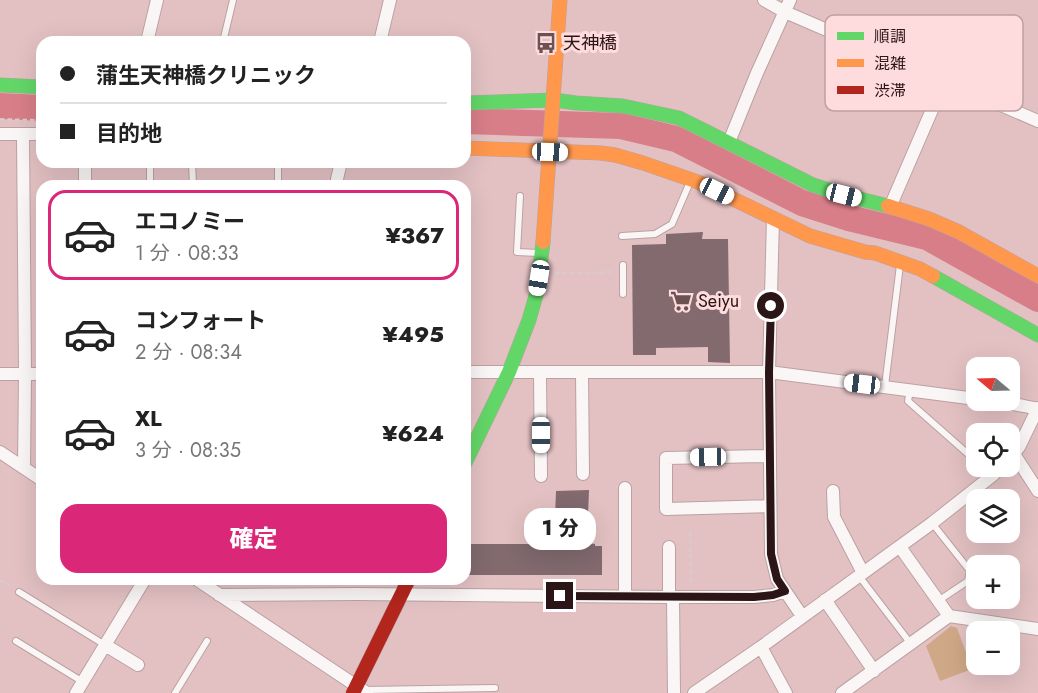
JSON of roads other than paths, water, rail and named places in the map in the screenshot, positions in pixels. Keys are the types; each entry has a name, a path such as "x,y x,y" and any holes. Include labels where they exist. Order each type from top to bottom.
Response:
{"street":[{"path":"148,36 157,0"},
{"path":"381,36 390,0"},
{"path":"471,451 509,372 537,292 561,0"},
{"path":"764,0 787,6 825,24"},
{"path":"729,142 787,6"},
{"path":"0,85 36,87"},
{"path":"471,103 576,103 623,106 679,118 813,185 929,219 959,232 1038,276"},
{"path":"890,207 931,111"},
{"path":"1012,111 1038,122"},
{"path":"0,134 36,134"},
{"path":"23,134 24,468"},
{"path":"471,148 550,149 615,155 643,163 691,180 817,239 875,253 920,269 1038,335"},
{"path":"773,218 769,372 771,554 777,579 802,616"},
{"path":"471,372 582,373 655,377 769,372 966,398"},
{"path":"540,373 541,476"},
{"path":"582,373 583,474"},
{"path":"0,374 36,374"},
{"path":"1020,405 1038,409 1020,445"},
{"path":"0,452 36,476"},
{"path":"770,456 666,458 666,509 770,506"},
{"path":"1020,467 1038,491"},
{"path":"694,693 932,524 990,477"},
{"path":"625,488 625,597"},
{"path":"833,491 834,517 861,574"},
{"path":"900,546 949,616"},
{"path":"669,547 674,693"},
{"path":"79,688 141,585"},
{"path":"205,585 360,690 406,585"},
{"path":"219,595 754,597 785,591"},
{"path":"825,600 874,671"},
{"path":"842,693 949,616 1038,629 1038,624"},
{"path":"105,645 138,665"},
{"path":"761,647 786,693"}],"lane":[{"path":"224,36 233,0"},
{"path":"622,236 655,234 672,224 691,180"},
{"path":"520,196 517,252 542,253"},
{"path":"885,386 901,262"},
{"path":"623,265 623,294"},
{"path":"910,390 908,401 966,452"},
{"path":"932,524 970,571 968,581 938,601"},
{"path":"861,574 911,644"},
{"path":"19,592 105,645"},
{"path":"16,641 79,688"},
{"path":"175,693 207,641"},
{"path":"360,690 495,688"}],"waterway":[{"path":"0,106 36,108"},
{"path":"471,121 621,126 676,139 802,203 849,218 927,237 1038,299"}],"place":[{"name":"天神橋","path":"546,43"},
{"name":"Seiyu","path":"681,301"}]}
